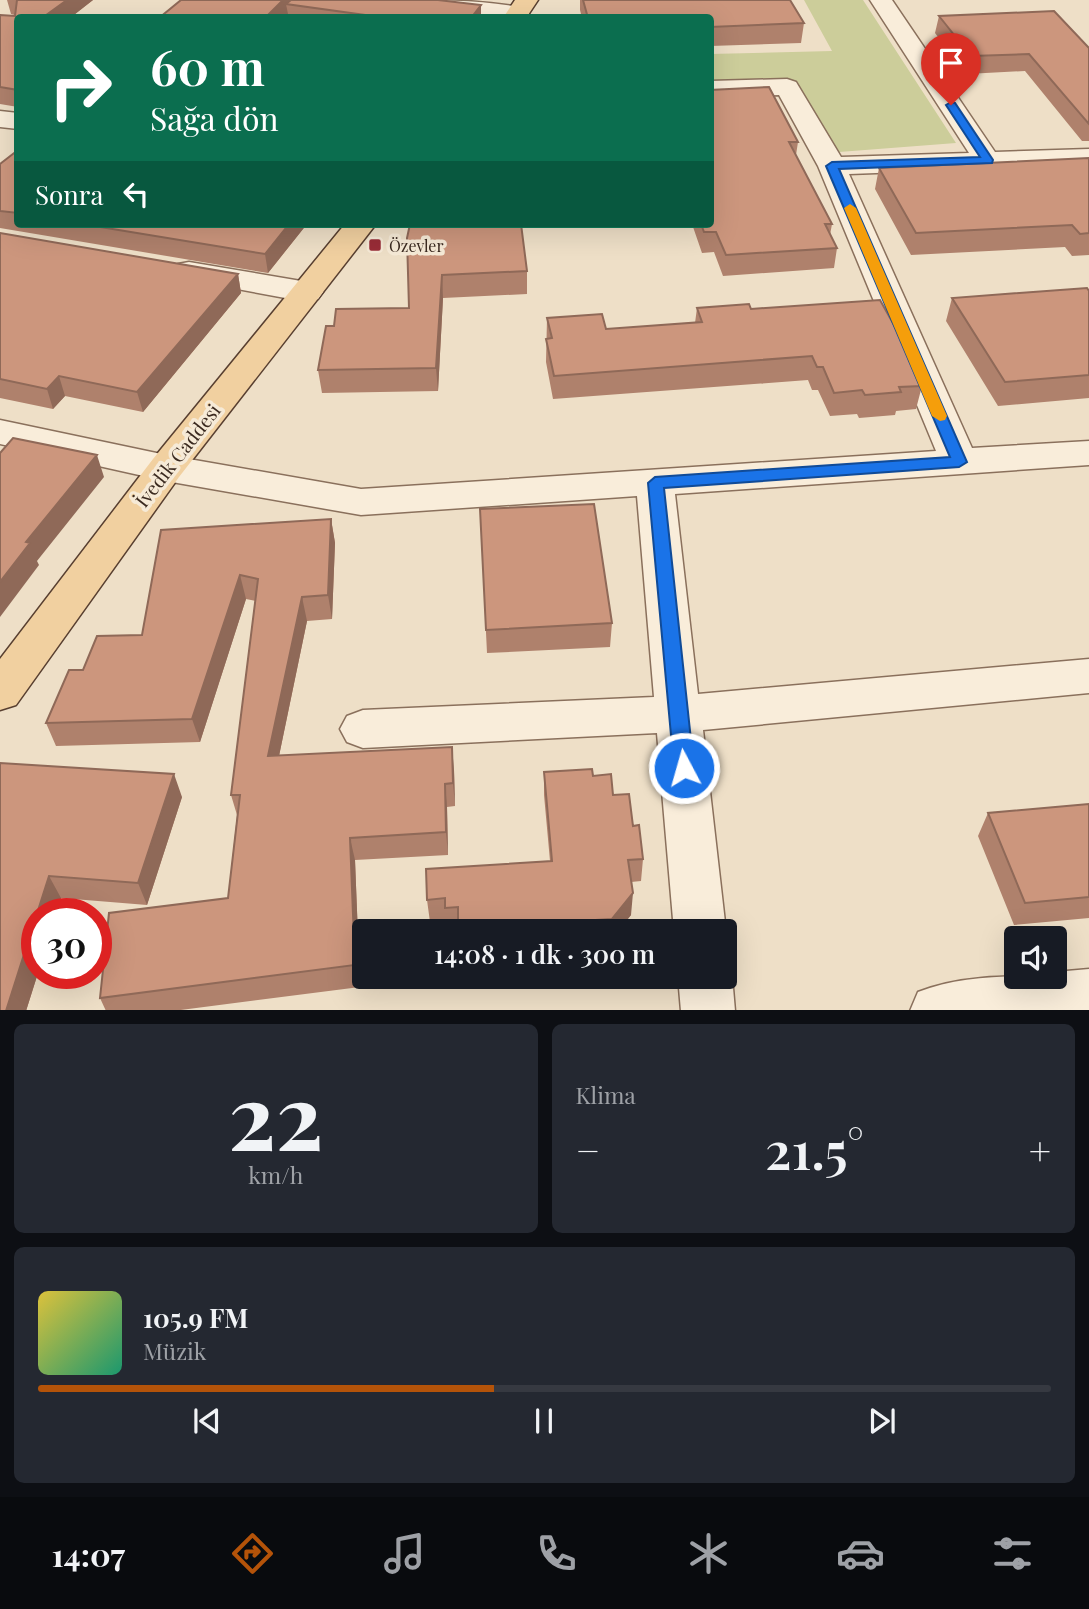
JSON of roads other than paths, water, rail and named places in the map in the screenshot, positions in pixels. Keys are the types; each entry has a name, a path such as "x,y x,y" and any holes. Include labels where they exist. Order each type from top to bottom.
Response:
{"main road":[{"name":"İvedik Caddesi","path":"5,675 358,228"}],"street":[{"path":"410,0 519,10"},
{"path":"881,0 988,160"},
{"path":"714,89 787,87 832,166 959,462"},
{"path":"832,166 1089,157"},
{"path":"160,267 307,292"},
{"path":"0,432 166,468 361,502 1089,453"},
{"path":"655,483 699,919"},
{"path":"363,729 678,714 1089,676"},
{"path":"706,989 708,1010"},
{"path":"937,1010 1089,995"}],"place":[{"name":"Özevler","path":"375,245"}]}
